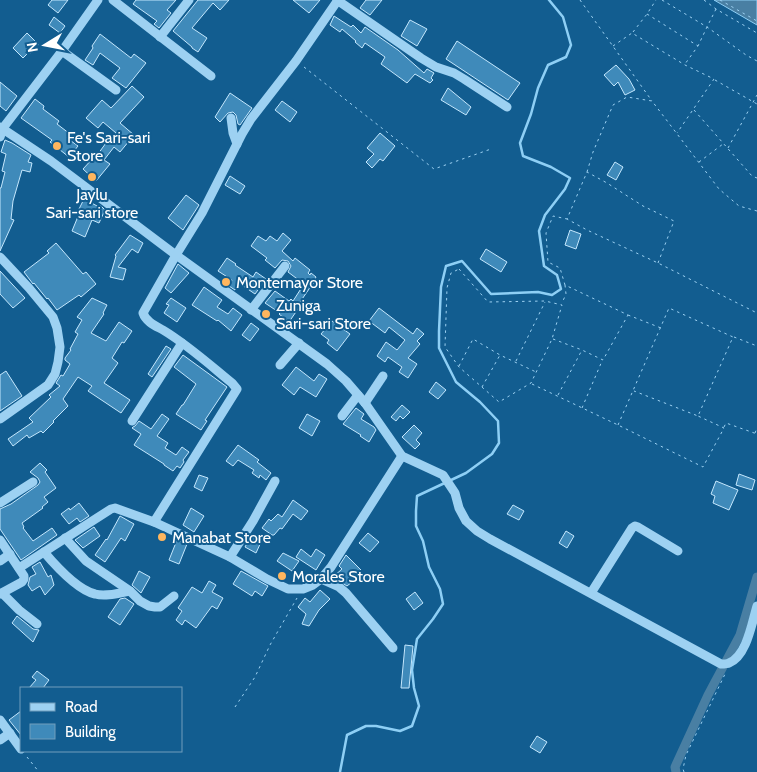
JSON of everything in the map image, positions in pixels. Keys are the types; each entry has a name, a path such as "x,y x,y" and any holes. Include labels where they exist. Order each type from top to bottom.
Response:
{"street":[{"path":"98,0 62,51 1,130 51,161 176,255 327,364 346,381 365,403 402,456 443,475 455,493 459,508 466,521 490,539 727,663 741,654 757,606"},
{"path":"113,0 211,76"},
{"path":"160,37 188,0"},
{"path":"154,522 237,389 171,334 147,320 143,313 202,213 251,119 296,61 337,0 421,58 436,67 464,78 507,107"},
{"path":"62,51 116,90"},
{"path":"230,118 237,144"},
{"path":"0,257 53,317 60,347 55,374 48,385 0,419"},
{"path":"252,310 285,266"},
{"path":"132,421 182,343"},
{"path":"280,365 299,343"},
{"path":"365,403 383,376"},
{"path":"342,416 358,395"},
{"path":"19,568 111,509 118,508 154,522 230,557 267,579 288,588 303,589 321,579 331,567 402,456"},
{"path":"230,557 275,481"},
{"path":"0,503 34,482"},
{"path":"591,593 635,526 678,551"},
{"path":"65,538 86,561 149,606 160,607 174,596"},
{"path":"0,540 24,576 24,579 18,585 1,593 37,624"},
{"path":"44,552 76,584 89,592 101,595 130,591"},
{"path":"0,561 10,554"},
{"path":"321,579 339,587 346,593 393,648"},
{"path":"0,720 20,747"},
{"path":"0,740 10,732"}],"path":[{"path":"580,0 652,101 719,189 739,206 757,211"},
{"path":"613,46 632,32 656,0"},
{"path":"662,0 707,27 757,61"},
{"path":"704,0 757,34"},
{"path":"720,0 757,21"},
{"path":"685,65 698,46 716,9"},
{"path":"647,14 698,46"},
{"path":"632,32 685,65 714,79 757,104"},
{"path":"296,61 434,169 491,149"},
{"path":"677,133 714,79"},
{"path":"728,149 757,95"},
{"path":"567,219 613,105 627,97 652,101"},
{"path":"693,109 752,176 757,178"},
{"path":"699,162 723,144"},
{"path":"587,172 644,206 674,221 658,263"},
{"path":"562,305 546,301 488,302 459,269 451,272 447,288 445,348 459,367 499,402 531,384 552,339 566,294 560,268 548,262 546,233 553,216 567,219 757,313"},
{"path":"565,285 661,328"},
{"path":"515,362 546,301"},
{"path":"618,425 669,308 757,346"},
{"path":"582,408 602,360 628,314"},
{"path":"698,416 733,337"},
{"path":"459,367 472,339 536,372"},
{"path":"552,339 602,360"},
{"path":"558,396 582,350"},
{"path":"482,387 500,355"},
{"path":"531,384 703,466 726,423 756,434 757,428"},
{"path":"634,391 724,428"},
{"path":"235,708 255,677 270,645 303,589"},
{"path":"684,772 686,755 727,663"},
{"path":"23,752 39,772"}],"water":[{"path":"714,0 757,0 757,25"}],"building":[{"path":"52,0 68,0 58,13 48,5"},
{"path":"136,0 176,0 167,10 171,13 159,28 154,24 157,21 133,4"},
{"path":"198,0 229,0 220,10 213,3 192,28 207,38 198,52 173,31"},
{"path":"293,0 320,0 309,13"},
{"path":"366,0 382,0 370,15 360,8"},
{"path":"334,16 351,27 353,25 361,33 365,27 398,50 424,73 427,69 434,73 431,78 433,80 430,83 415,74 407,83 381,64 385,57 365,43 362,48 342,29 340,32 330,25"},
{"path":"54,17 65,26 60,33 49,25"},
{"path":"410,20 427,29 417,46 401,36"},
{"path":"27,33 39,45 23,58 13,48"},
{"path":"100,34 131,58 134,54 146,63 126,88 112,78 120,68 100,53 93,65 85,60"},
{"path":"457,41 520,83 508,100 446,59"},
{"path":"616,65 629,79 635,90 625,95 618,82 614,86 604,75"},
{"path":"0,82 17,96 6,111 0,106"},
{"path":"132,86 144,97 120,123 134,135 120,152 114,147 104,160 110,164 96,181 83,169 95,158 106,143 108,144 116,133 103,122 98,128 86,118 102,100 111,108"},
{"path":"448,88 471,107 466,115 441,100"},
{"path":"230,93 252,108 240,125 233,112 228,113 220,122 215,117"},
{"path":"35,99 44,106 43,109 59,121 57,124 70,134 67,138 78,146 69,157 50,142 52,140 21,118"},
{"path":"282,101 297,112 290,122 275,110"},
{"path":"380,133 395,146 383,161 380,159 372,168 366,162 374,154 367,148"},
{"path":"5,140 31,155 28,162 32,163 30,172 22,170 13,201 11,219 14,220 0,251 0,188 5,172 2,171 6,154 1,152"},
{"path":"615,162 623,167 616,180 607,175"},
{"path":"230,176 245,186 240,194 225,185"},
{"path":"186,195 199,205 183,230 168,218"},
{"path":"84,199 99,207 100,205 105,210 99,223 92,220 85,237 72,231 79,214 77,213"},
{"path":"570,230 581,234 576,249 565,245"},
{"path":"283,233 291,240 282,251 293,261 295,258 310,270 308,273 310,275 311,273 316,277 316,280 298,305 300,306 289,322 265,303 275,291 289,301 291,299 293,301 304,284 288,272 291,266 288,261 282,260 275,268 265,260 267,258 251,246 258,236 266,241 270,236 277,241"},
{"path":"130,235 143,243 138,253 132,249 118,267 126,269 123,280 110,277 115,255"},
{"path":"56,243 83,274 86,272 96,284 81,297 79,295 57,310 24,272 49,253 47,251"},
{"path":"486,249 507,262 501,272 480,259"},
{"path":"227,258 253,277 256,272 266,279 255,294 239,283 235,290 229,286 232,280 218,271"},
{"path":"178,264 189,273 171,293 165,288"},
{"path":"0,271 25,298 13,308 0,294"},
{"path":"204,287 222,300 217,307 228,314 233,308 242,315 231,331 218,320 192,305"},
{"path":"92,298 107,305 104,314 91,333 106,341 119,322 132,331 112,358 118,363 104,383 130,400 121,413 88,391 92,386 78,377 63,399 68,406 54,422 43,433 41,431 29,438 27,435 13,446 8,439 33,422 29,418 51,397 49,395 60,386 56,383 70,364 65,358 71,350 78,334 75,332 82,320 77,317"},
{"path":"171,298 186,308 177,322 164,313 169,305 166,304"},
{"path":"379,308 413,334 417,328 424,334 417,341 420,344 408,358 417,364 408,378 399,372 402,367 388,357 385,362 377,356 386,342 397,350 405,340 389,327 385,333 369,321"},
{"path":"332,321 350,334 337,351 327,343 329,340 321,334"},
{"path":"251,323 259,329 250,341 242,335"},
{"path":"166,346 171,349 152,377 148,374"},
{"path":"183,355 227,387 205,420 207,421 201,430 176,414 196,384 174,367"},
{"path":"296,367 314,381 319,374 327,379 316,397 300,387 294,395 282,385"},
{"path":"6,371 22,396 0,411 0,375"},
{"path":"436,382 446,390 438,399 429,392"},
{"path":"402,405 410,412 403,419 400,416 396,421 391,417"},
{"path":"356,408 364,414 361,419 376,430 369,442 343,424"},
{"path":"162,414 169,419 157,436 168,443 165,448 176,455 182,447 189,452 180,468 177,466 173,471 134,445 141,434 132,428 139,421 151,429"},
{"path":"307,414 320,421 312,436 299,428"},
{"path":"414,425 422,433 416,440 420,444 415,449 402,437"},
{"path":"238,445 259,460 257,462 271,473 266,480 260,475 259,478 252,473 254,470 238,460 233,466 226,461"},
{"path":"40,463 47,470 45,472 56,488 44,497 48,502 43,508 22,523 23,528 33,541 52,528 57,535 21,560 0,529 0,509 11,504 38,485 40,482 38,478 30,472"},
{"path":"739,474 755,480 752,490 736,485"},
{"path":"199,475 208,478 202,491 194,487"},
{"path":"716,481 738,490 729,510 713,503 715,496 711,494"},
{"path":"293,500 308,511 301,520 293,514 282,529 280,528 274,535 262,528 269,519 271,521 278,514 282,517"},
{"path":"79,503 89,516 80,522 77,518 69,524 61,514"},
{"path":"513,505 524,511 519,520 507,514"},
{"path":"191,508 204,516 194,532 183,525"},
{"path":"120,516 134,524 125,541 121,538 105,562 95,555 107,540"},
{"path":"94,527 100,536 83,548 75,540"},
{"path":"566,531 574,536 567,548 559,543"},
{"path":"368,533 379,542 370,552 359,543"},
{"path":"251,536 261,542 256,553 245,547"},
{"path":"177,540 187,544 179,564 169,560"},
{"path":"301,549 311,557 316,549 325,555 316,570 296,557"},
{"path":"283,553 299,561 292,571 277,561"},
{"path":"346,555 361,570 347,586 333,577 342,569 339,566"},
{"path":"40,562 48,577 51,575 54,585 45,595 40,586 32,591 28,585 30,577 36,574 32,567"},
{"path":"139,571 150,577 141,593 132,585"},
{"path":"241,571 268,586 262,596 255,591 252,596 233,584"},
{"path":"209,581 216,585 212,592 223,598 217,609 212,606 196,628 185,620 182,625 176,620 182,611 178,608 192,587 202,593"},
{"path":"320,590 330,599 319,610 309,626 302,624 306,614 298,607 305,598 310,602"},
{"path":"415,592 423,603 414,610 406,599"},
{"path":"125,598 134,604 120,625 108,617 120,599"},
{"path":"17,616 33,629 39,630 33,642 12,623"},
{"path":"405,645 413,646 409,688 401,688"},
{"path":"37,671 49,680 44,687 30,687 36,680 32,677"},
{"path":"20,712 20,734 9,720"},
{"path":"537,736 547,742 540,753 530,747"}],"waterway":[{"path":"340,772 347,735 366,726 400,731 412,726 419,706 412,670 417,639 443,604 440,589 429,567 423,541 416,526 417,496 466,473 492,454 499,443 498,421 480,402 456,382 439,348 441,287 446,266 462,261 491,294 538,292 552,295 561,289 557,275 544,266 539,231 545,215 565,189 570,178 551,167 523,156 520,143 538,88 548,65 566,57 571,45 563,17 549,0"},
{"path":"676,772 675,767 708,695 740,635 757,577"}],"place":[{"name":"Fe's Sari-sari Store","path":"57,146"},
{"name":"Jaylu Sari-sari store","path":"92,177"},
{"name":"Montemayor Store","path":"226,282"},
{"name":"Zuniga Sari-sari Store","path":"266,314"},
{"name":"Manabat Store","path":"162,537"},
{"name":"Morales Store","path":"282,576"}]}
